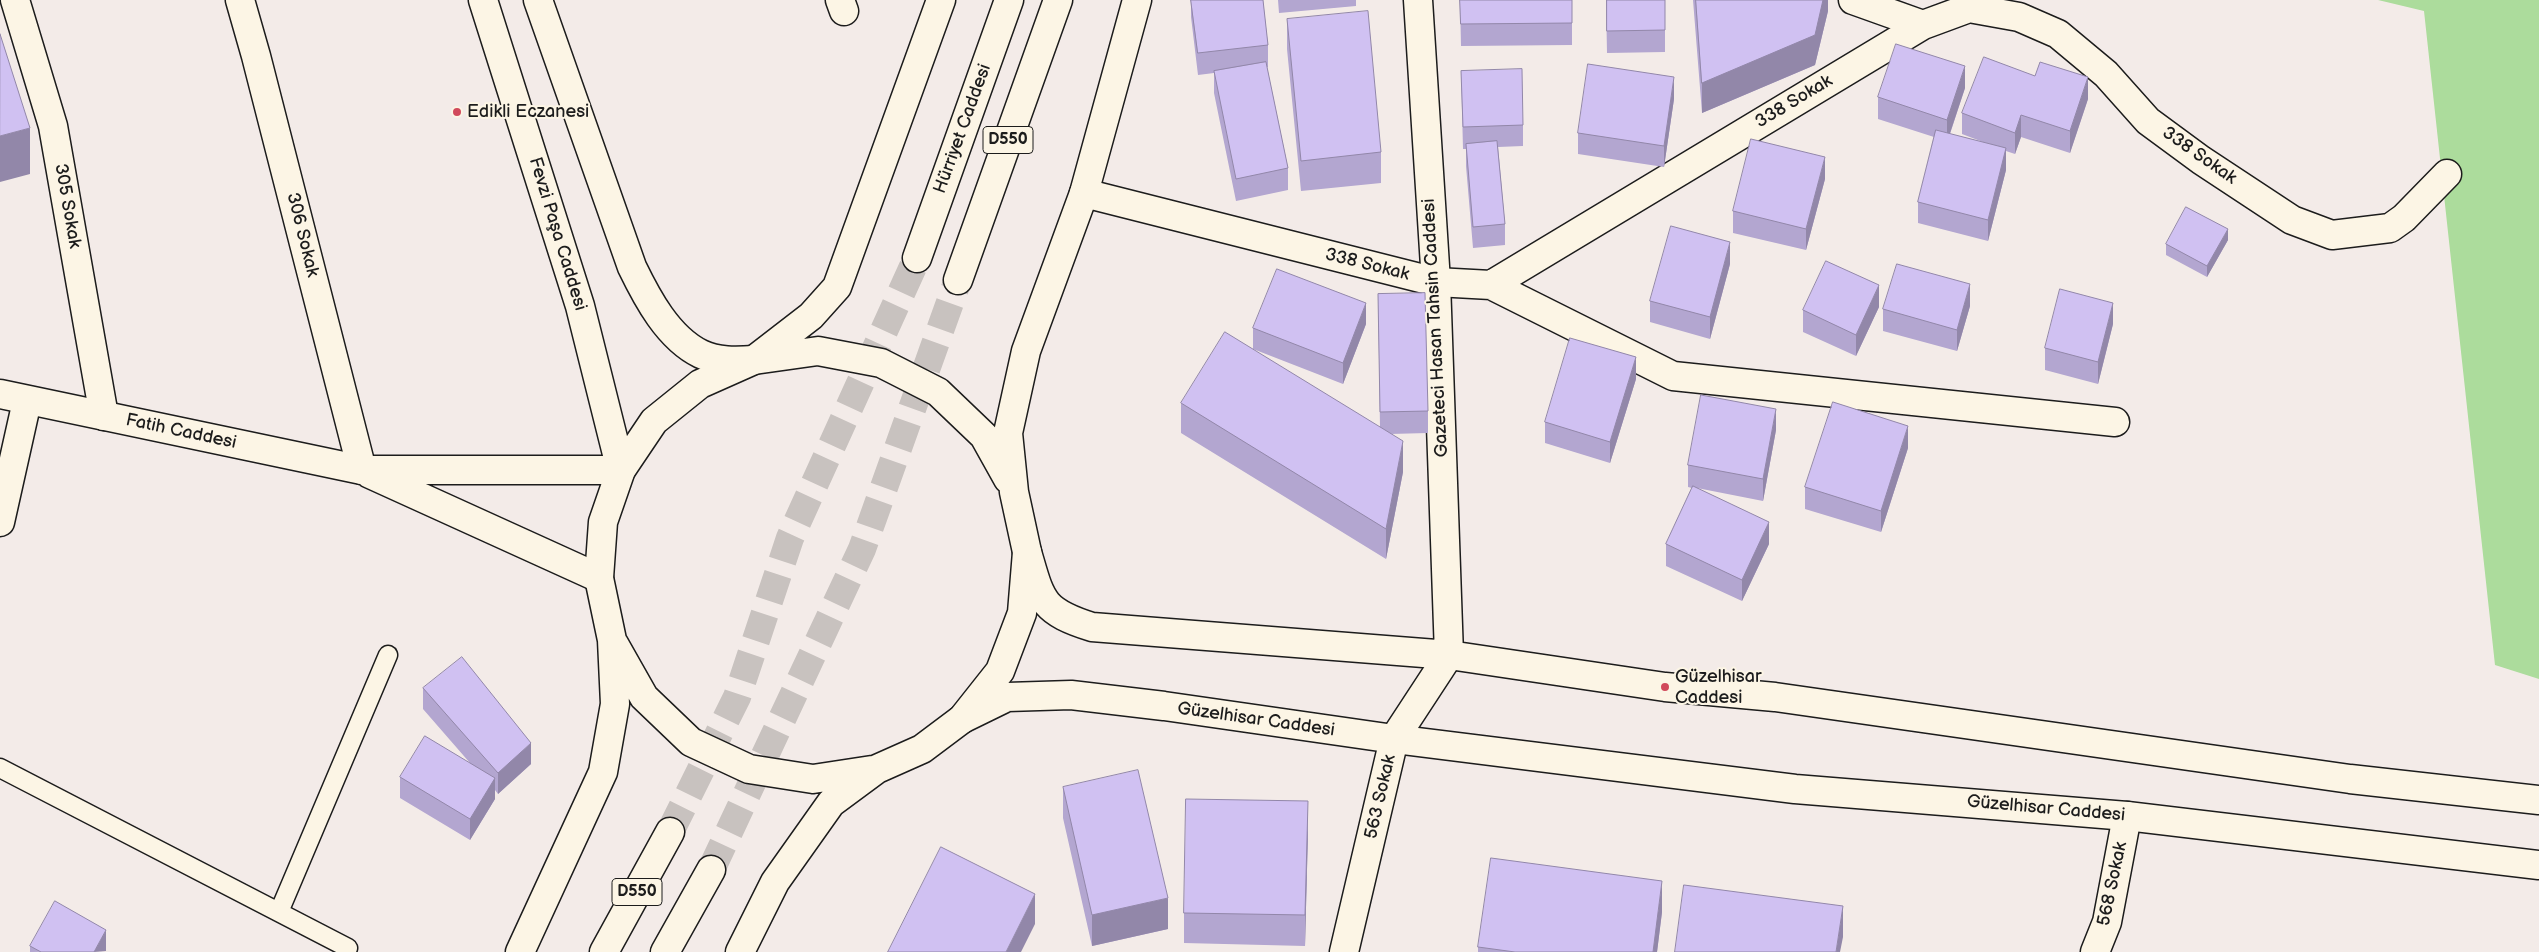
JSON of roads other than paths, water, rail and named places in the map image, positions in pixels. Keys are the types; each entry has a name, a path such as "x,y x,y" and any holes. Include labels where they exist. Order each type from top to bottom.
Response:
{"main road":[{"name":"305 Sokak","path":"16,0 53,126 104,416"},
{"name":"306 Sokak","path":"240,0 362,470"},
{"name":"Fevzi Paşa Caddesi","path":"483,0 580,306 621,470"},
{"path":"538,0 632,267 647,300 674,332 701,354 731,362 818,352 881,363 938,392 984,436 1014,492"},
{"path":"520,952 603,772 615,704 612,640 599,578 603,522 621,470 654,421 700,384 754,360 810,316 837,287 942,0"},
{"name":"Hürriyet Caddesi","path":"918,258 1009,0"},
{"name":"D550","path":"958,280 1058,0"},
{"path":"1137,0 1084,194 1024,360 1008,433 1014,492 1027,552 1040,597 1064,618 1092,627 1449,655 1665,687 1775,697 2350,779 2539,800"},
{"name":"Gazeteci Hasan Tahsin Caddesi","path":"1418,0 1436,282 1449,655"},
{"path":"1853,0 1923,25"},
{"name":"338 Sokak","path":"1084,194 1436,282 1491,285 1923,25 1969,8 2019,17 2058,34 2106,74 2148,121 2201,160 2292,220 2332,235 2390,228 2404,218 2447,174"},
{"path":"1491,285 1673,376 2115,422"},
{"name":"Fatih Caddesi","path":"0,394 362,470 621,470"},
{"path":"0,522 27,401"},
{"name":"Fatih Caddesi","path":"362,470 599,578"},
{"path":"740,952 775,882 831,803 877,769 922,749 962,720 1000,671 1022,613 1027,552"},
{"path":"612,640 644,697 691,742 749,769 813,779 877,769"},
{"name":"563 Sokak","path":"1344,952 1394,739 1449,655"},
{"name":"Güzelhisar Caddesi","path":"962,720 1007,697 1071,695 1164,706 1394,739 1795,789 2127,816 2539,865"},
{"name":"568 Sokak","path":"2095,952 2107,922 2127,816"},
{"name":"D550","path":"604,952 670,832"},
{"name":"D550","path":"665,952 711,870"}],"lane":[{"path":"279,912 388,655"},
{"path":"0,768 348,948"}],"tunnel":[{"path":"670,832 737,697 790,538 917,258"},
{"path":"711,870 862,549 958,280"}],"place":[{"name":"Edikli Eczanesi","path":"457,112"},
{"name":"Güzelhisar Caddesi","path":"1665,687"}]}
